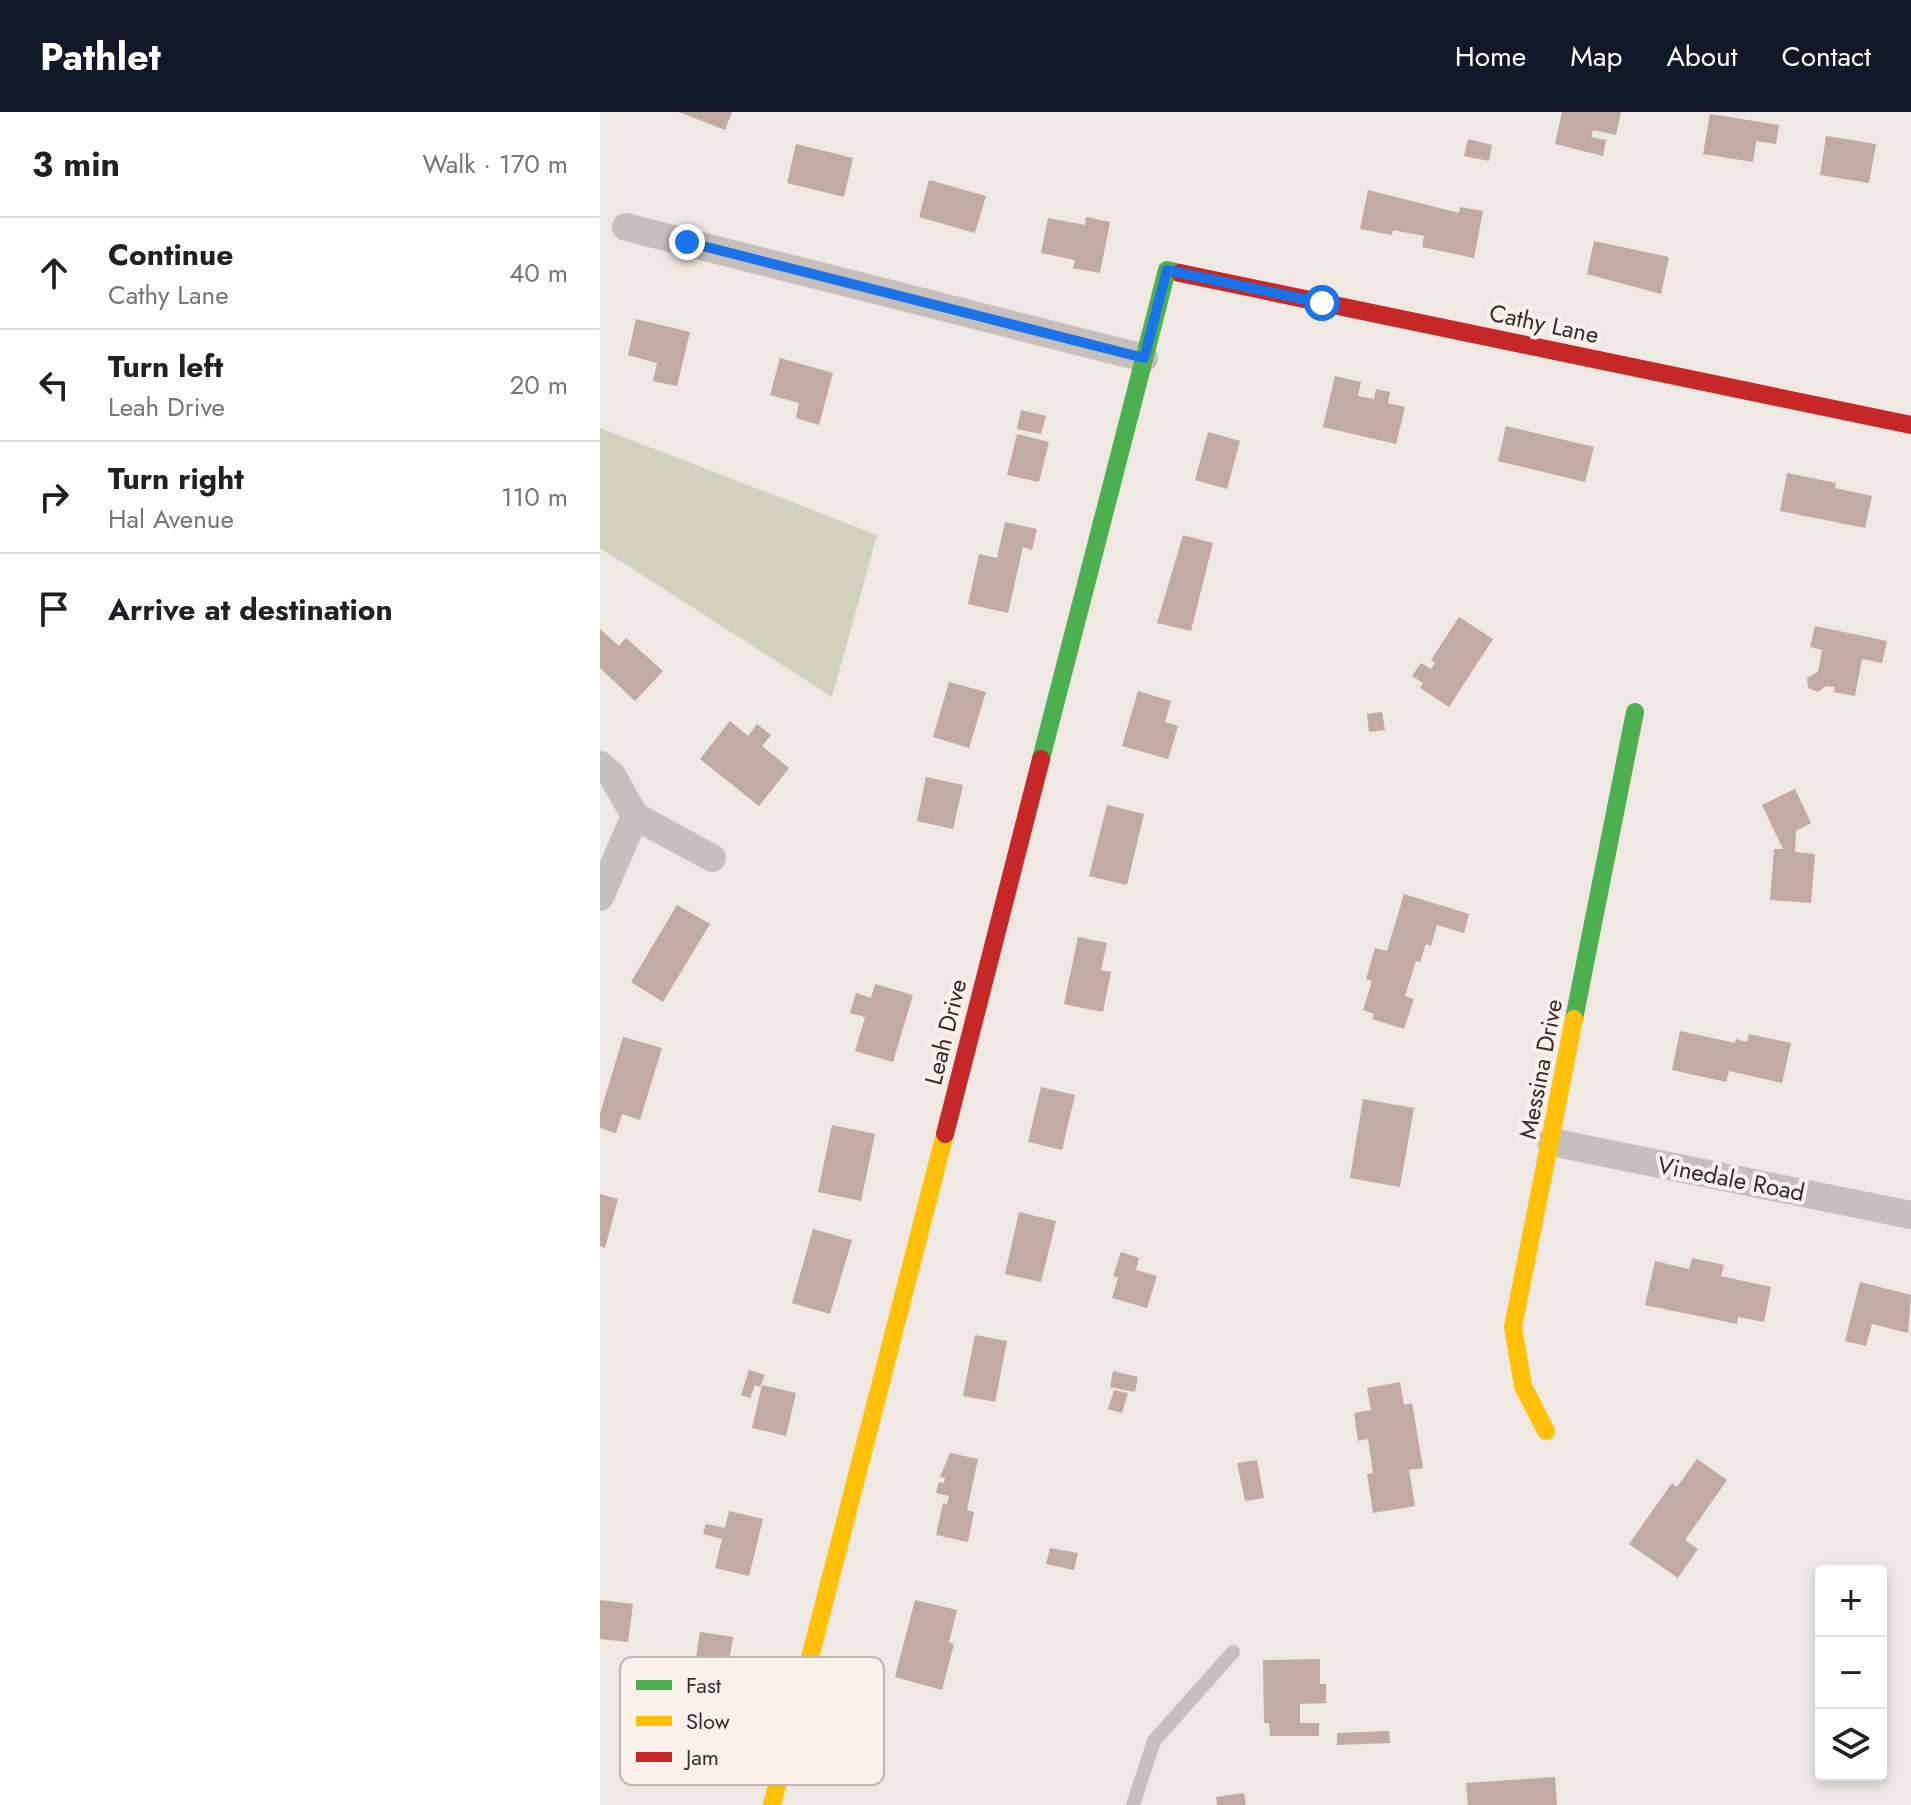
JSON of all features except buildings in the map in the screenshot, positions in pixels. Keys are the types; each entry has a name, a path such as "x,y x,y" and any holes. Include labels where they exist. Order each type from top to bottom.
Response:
{"street":[{"path":"626,227 1144,358"},
{"name":"Leah Drive","path":"810,1657 1167,270"},
{"name":"Cathy Lane","path":"1167,270 1911,425"},
{"name":"Messina Drive","path":"1546,1431 1523,1386 1513,1327 1635,712"},
{"path":"600,765 612,775 635,816 712,858"},
{"path":"600,897 635,816"},
{"name":"Vinedale Road","path":"1551,1142 1911,1215"},
{"name":"Leah Drive","path":"772,1805 777,1785"}],"lane":[{"path":"1133,1805 1154,1741 1233,1652"}],"green space":[{"path":"600,428 877,535 832,697 600,548"}],"traffic: fast":[{"path":"1041,759 1167,270 1180,273"},
{"path":"1574,1019 1635,712"}],"traffic: slow":[{"path":"1546,1431 1523,1386 1513,1327 1574,1019"},
{"path":"810,1657 945,1134"},
{"path":"772,1805 777,1785"}],"traffic: jam":[{"path":"1180,273 1911,425"},
{"path":"945,1134 1041,759"}],"route":[{"path":"687,242 1144,358 1167,270 1322,303"}]}
